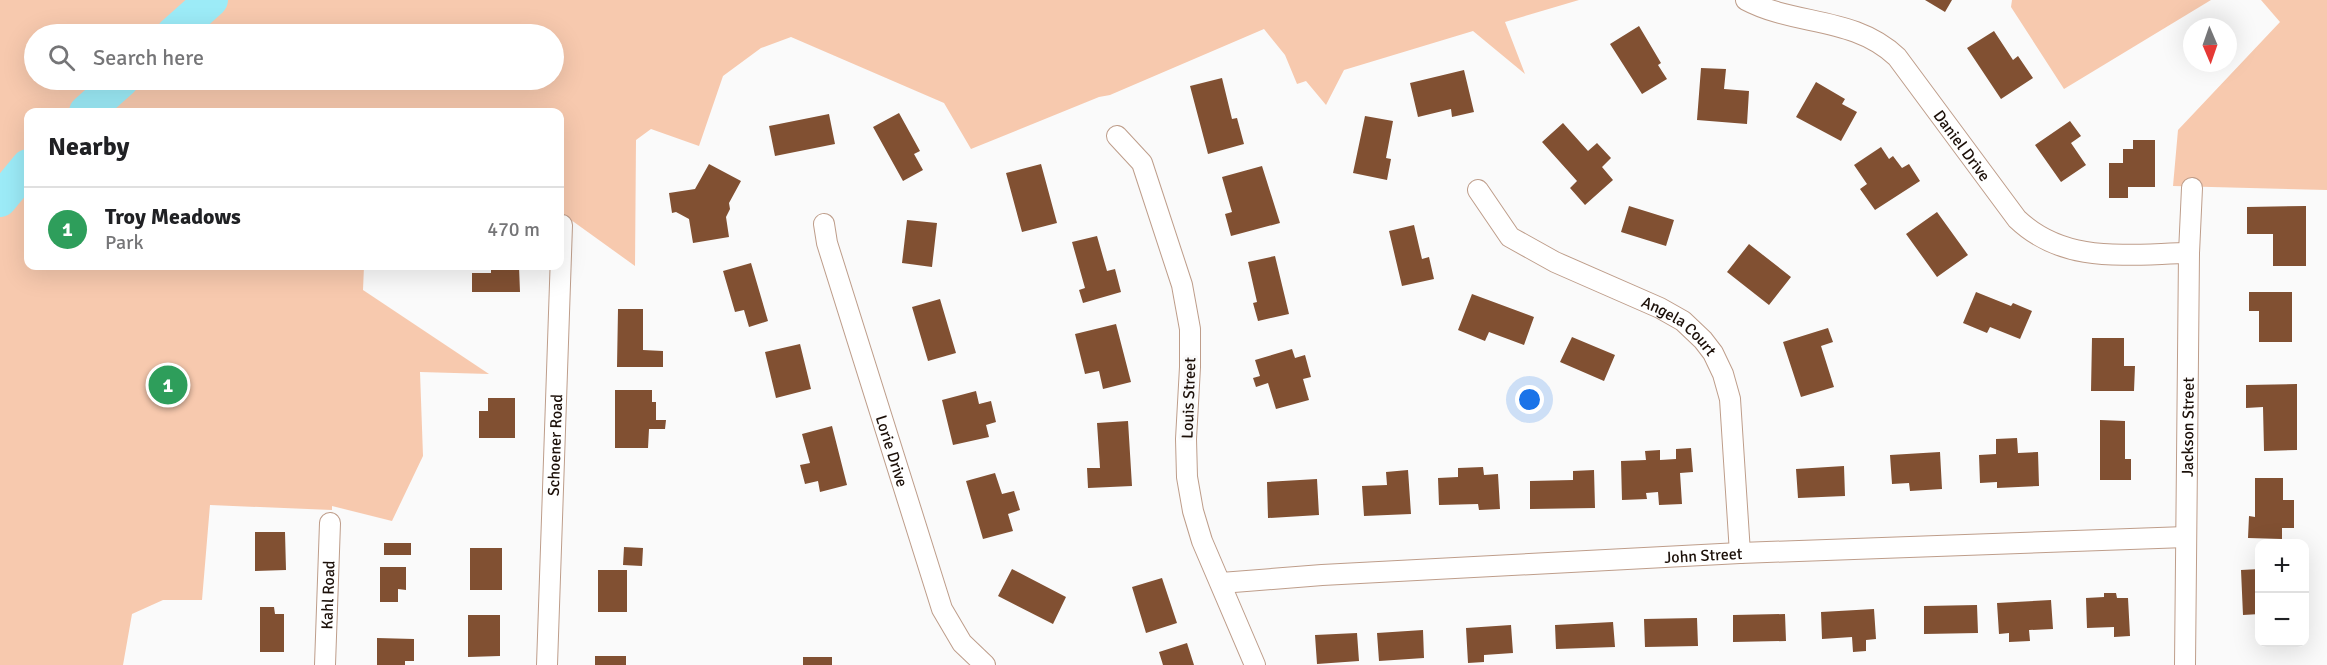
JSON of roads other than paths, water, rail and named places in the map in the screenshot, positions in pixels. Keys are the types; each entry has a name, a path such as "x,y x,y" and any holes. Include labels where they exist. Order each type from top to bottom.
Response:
{"street":[{"name":"Daniel Drive","path":"1746,0 1761,8 1864,34 1887,48 1897,57 2017,219 2040,238 2077,252 2189,253"},
{"name":"Louis Street","path":"1117,136 1142,163 1182,285 1190,329 1186,439 1187,477 1193,511 1202,541 1256,665"},
{"name":"Jackson Street","path":"2185,665 2189,253 2192,188"},
{"name":"Angela Court","path":"1478,190 1510,237 1555,262 1660,308 1683,321 1713,353 1723,374 1730,399 1740,553"},
{"name":"Lorie Drive","path":"824,224 827,243 942,609 962,643 986,665"},
{"name":"Schoener Road","path":"547,665 560,270"},
{"name":"Kahl Road","path":"325,665 330,523"},
{"name":"John Street","path":"1221,583 1322,575 1740,553 2186,537"}],"waterway":[{"path":"184,24 211,0"},
{"path":"90,108 111,90"},
{"path":"0,200 24,171"}],"place":[{"name":"Troy Meadows","path":"168,385"}]}
